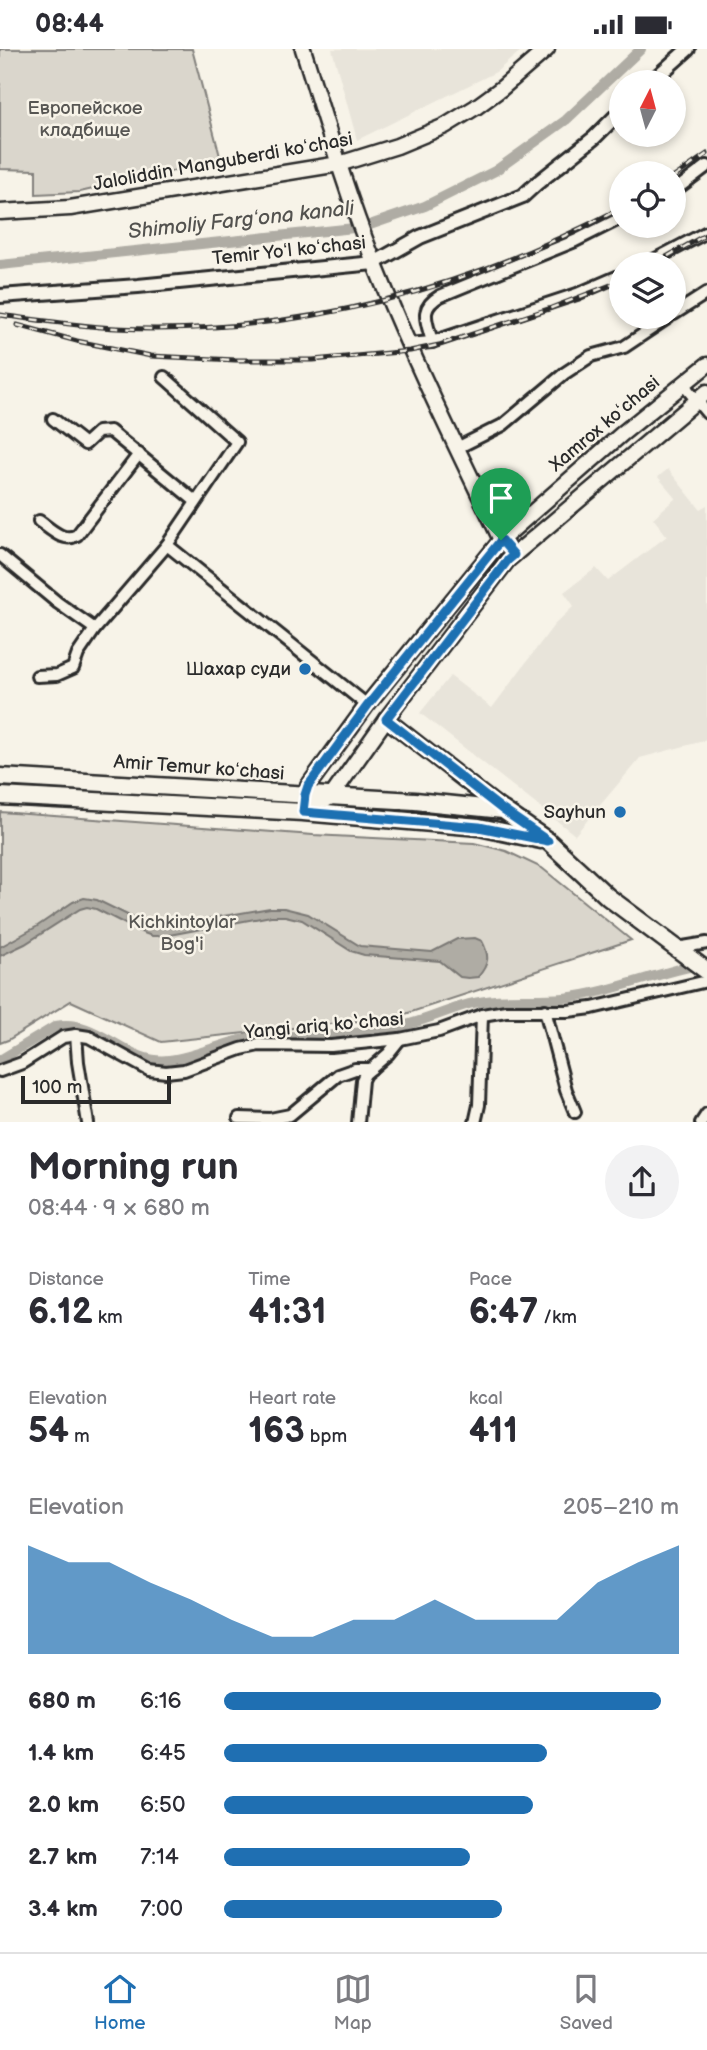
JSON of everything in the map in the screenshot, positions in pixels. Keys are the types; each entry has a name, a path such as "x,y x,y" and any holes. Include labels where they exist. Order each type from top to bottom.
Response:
{"main road":[{"path":"303,49 350,198 408,344 501,540 514,555"},
{"name":"Jaloliddin Manguberdi koʻchasi","path":"0,212 70,208 339,164 397,146 444,126 502,88 547,49"},
{"name":"Xamrox koʻchasi","path":"303,812 308,786 368,705 501,540 623,433 707,365"},
{"path":"303,812 331,797 386,719 508,560 702,396"},
{"path":"386,719 503,810"},
{"name":"Amir Temur koʻchasi","path":"0,777 415,801 503,810 548,841"},
{"name":"Amir Temur koʻchasi","path":"0,796 303,812 479,827 548,841"},
{"path":"548,841 608,897 707,971"}],"street":[{"path":"664,70 688,49"},
{"name":"Temir Yoʻl koʻchasi","path":"0,296 124,287 373,260 420,237 523,196 609,123"},
{"path":"686,182 707,166"},
{"path":"432,342 425,314 430,302 609,224"},
{"path":"669,252 707,232"},
{"path":"408,344 432,342 578,294 609,280"},
{"path":"686,306 707,293"},
{"path":"457,447 503,425 565,373 591,356 624,347 651,329"},
{"path":"37,676 57,675 73,668 78,654 95,629 167,545 237,442 164,377"},
{"path":"683,384 702,396 707,413"},
{"path":"53,419 85,444 99,432 110,431 195,501"},
{"path":"39,521 63,538 77,535 139,454"},
{"path":"167,545 368,705"},
{"path":"0,555 58,603 95,629"},
{"path":"681,951 707,943"},
{"name":"Yangi ariq ko‘chasi","path":"76,1035 89,1037 149,1070 166,1072 184,1070 242,1048 259,1045 331,1046 400,1039 439,1031 482,1015 506,1011 592,1009 707,981"},
{"path":"545,1010 566,1090 575,1112"},
{"path":"475,1122 482,1015"},
{"path":"0,1071 22,1063 62,1037 76,1035 88,1122"},
{"path":"358,1122 360,1087 365,1074 388,1054 400,1039"},
{"path":"239,1118 270,1119 290,1115 338,1075 355,1069 371,1069"},
{"path":"701,1122 707,1114"}],"shaded area":[{"path":"332,49 523,49 496,72 357,140"},
{"path":"668,469 700,509 707,505 707,740 640,758 575,835 420,713 450,676 492,708 554,625 574,606 564,592 596,568 608,581 667,536 653,518 676,498 658,477"},
{"path":"84,898 97,900 154,928 270,908 284,908 308,914 360,946 432,952 457,939 475,938 482,941 487,960 478,977 460,977 440,961 364,955 351,951 302,920 285,916 152,936 87,907 0,956 0,947"}],"green space":[{"name":"Европейское кладбище","path":"0,49 192,49 221,160 80,192 36,194 36,170 0,169"},
{"name":"Kichkintoylar Bog'i","path":"0,812 313,835 474,843 506,851 542,868 631,940 396,1017 161,1042 71,1001 0,1043"}],"waterway":[{"name":"Shimoliy Fargʻona kanali","path":"0,265 364,227 425,206 495,171 566,120 641,49"},
{"path":"0,1060 56,1026 85,1028 140,1056 169,1060 251,1038 371,1031 398,1027 469,1004 504,999 552,999 581,995 702,964"}],"railway":[{"path":"686,169 707,154"},
{"path":"0,315 101,327 183,329 313,315 377,302 439,285 501,263 609,214"},
{"path":"675,252 707,234"},
{"path":"17,325 151,356 313,360 410,351 439,345 609,286"}],"place":[{"name":"Шахар суди","path":"305,669"},
{"name":"Sayhun","path":"620,812"}],"route":[{"path":"501,540 514,555 386,719 455,774 548,841 479,827 303,812 308,786 368,705 501,540"}]}
